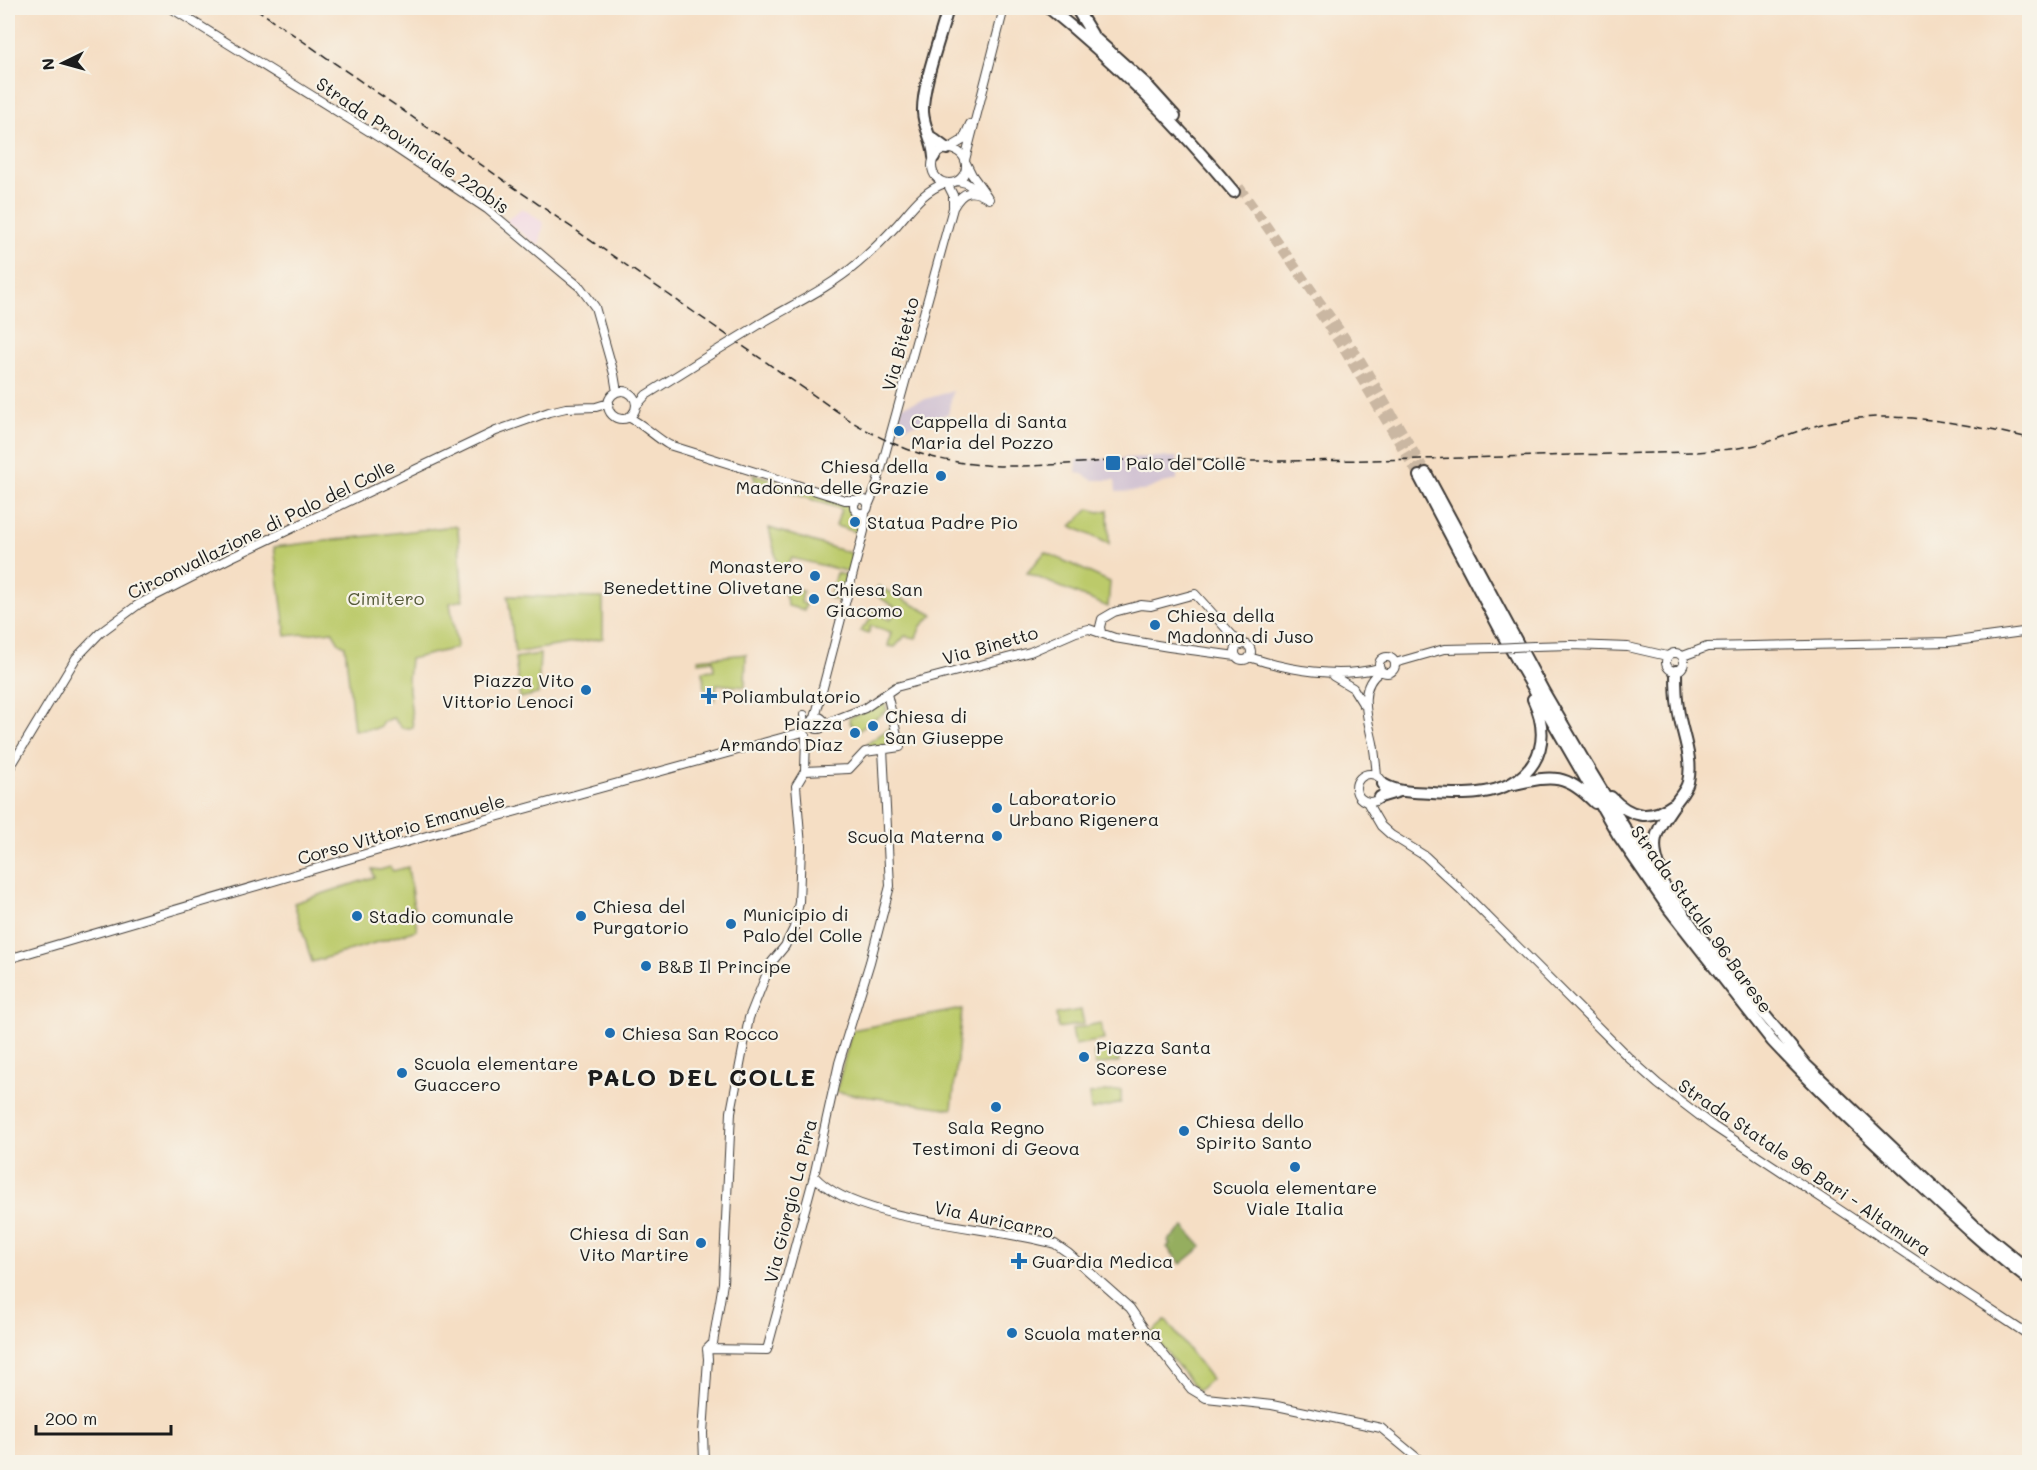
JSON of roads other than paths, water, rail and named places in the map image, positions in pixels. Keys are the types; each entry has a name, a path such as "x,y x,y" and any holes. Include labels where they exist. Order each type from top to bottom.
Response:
{"highway":[{"path":"934,158 931,137 924,120 924,103 948,8"},
{"path":"1049,8 1107,58 1237,189 1146,84 1060,8"},
{"path":"1076,8 1094,37"},
{"path":"931,137 948,149"},
{"name":"Strada Statale 96 Barese","path":"1843,1108 1780,1036 1697,933 1626,830 1538,682 1423,474 1505,639 1618,835 1670,909 1772,1041 1843,1108 1973,1230 2030,1281"},
{"path":"1378,799 1400,791 1478,794 1497,790 1531,769 1539,753 1542,736 1541,722 1537,708 1505,639"},
{"path":"1669,892 1655,858 1654,846 1658,832 1684,792 1689,772 1678,709 1676,671"},
{"path":"1586,764 1594,772 1609,796 1620,807 1632,814 1657,814 1676,802"},
{"path":"1507,785 1554,778 1576,785 1598,806 1618,835"},
{"path":"1380,780 1400,791"},
{"name":"Strada Statale 96 Barese","path":"1973,1230 2030,1271"}],"street":[{"name":"Strada Provinciale 220bis","path":"171,8 388,143 495,216 572,281 590,299 599,316 620,392"},
{"path":"932,189 934,175 931,166 934,158 942,150 959,143 966,136 979,100 1004,8"},
{"path":"957,181 964,173 965,161 977,119 979,100"},
{"path":"628,417 646,396 760,324 837,279 873,250 932,189 957,181 966,183 990,199 958,152 948,149"},
{"path":"934,175 946,183 953,195 954,205"},
{"name":"Via Bitetto","path":"861,506 876,487 954,205 957,181"},
{"path":"954,205 964,194 970,192 981,194"},
{"path":"646,396 633,397 620,392 613,395 609,407 618,418 628,417 669,445 861,506 864,531 818,721 805,732"},
{"path":"633,397 637,422"},
{"name":"Circonvallazione di Palo del Colle","path":"8,771 76,658 100,633 139,604 496,431 566,408 609,407"},
{"path":"1101,632 1102,619 1114,612 1141,605 1151,606 1195,594 1241,645 1249,648 1251,652 1249,657"},
{"name":"Via Binetto","path":"887,694 896,687 1030,652 1089,629 1104,635 1135,641 1236,656"},
{"path":"1395,663 1444,649 1572,645 1628,647 1667,656 1675,652 1683,656 1707,648 1949,642 2030,631"},
{"path":"1241,645 1236,649 1236,656 1241,660 1249,657 1267,663 1326,673 1350,674 1380,670 1386,674 1391,673 1395,668 1395,663 1390,657 1384,657 1380,661 1380,670 1373,676 1366,691 1367,712 1383,790 1378,799 1375,814"},
{"path":"1667,656 1668,668 1676,671 1684,666 1683,656"},
{"path":"1326,673 1353,688 1360,696 1367,712"},
{"path":"704,1462 703,1440 708,1359 706,1349 713,1343 717,1326 726,1251 731,1112 749,1018 771,963 785,946 791,934 799,902 801,846 796,786 806,771 804,715 818,721 832,721 865,708 887,694 900,747 864,752 855,765 849,769 806,771"},
{"name":"Corso Vittorio Emanuele","path":"8,959 419,838 805,732"},
{"path":"1374,748 1372,766 1366,775 1359,779 1356,787 1358,795 1367,802 1375,814"},
{"name":"Via Giorgio La Pira","path":"706,1349 767,1350 813,1176 838,1063 890,886 883,749"},
{"path":"1366,775 1380,780"},
{"path":"1367,802 1378,799"},
{"name":"Strada Statale 96 Bari - Altamura","path":"1375,814 1381,826 1391,835 1425,856 1658,1084 1713,1126 2030,1336"},
{"name":"Via Auricarro","path":"813,1176 828,1189 871,1208 1055,1244 1068,1252 1130,1308 1191,1389 1200,1395 1222,1401 1272,1405 1381,1428 1422,1462"}],"tunnel":[{"path":"1239,187 1359,358 1426,473"},
{"path":"1319,312 1345,351 1419,476"}],"railway":[{"path":"255,8 851,421 899,446 925,455 976,464 1027,466 1154,459 1313,461 1696,452 1752,446 1826,423 1877,417 1902,417 1954,423 2030,438"}],"place":[{"name":"Cappella di Santa Maria del Pozzo","path":"899,431"},
{"name":"Palo del Colle","path":"1113,463"},
{"name":"Chiesa della Madonna delle Grazie","path":"941,476"},
{"name":"Statua Padre Pio","path":"855,522"},
{"name":"Monastero Benedettine Olivetane","path":"815,576"},
{"name":"Chiesa San Giacomo","path":"814,599"},
{"name":"Chiesa della Madonna di Juso","path":"1155,625"},
{"name":"Piazza Vito Vittorio Lenoci","path":"586,690"},
{"name":"Poliambulatorio","path":"709,696"},
{"name":"Chiesa di San Giuseppe","path":"873,726"},
{"name":"Piazza Armando Diaz","path":"855,733"},
{"name":"Laboratorio Urbano Rigenera","path":"997,808"},
{"name":"Scuola Materna","path":"997,836"},
{"name":"Stadio comunale","path":"357,916"},
{"name":"Chiesa del Purgatorio","path":"581,916"},
{"name":"Municipio di Palo del Colle","path":"731,924"},
{"name":"B&B Il Principe","path":"646,966"},
{"name":"Chiesa San Rocco","path":"610,1033"},
{"name":"Piazza Santa Scorese","path":"1084,1057"},
{"name":"Scuola elementare Guaccero","path":"402,1073"},
{"name":"Sala Regno Testimoni di Geova","path":"996,1107"},
{"name":"Chiesa dello Spirito Santo","path":"1184,1131"},
{"name":"Scuola elementare Viale Italia","path":"1295,1167"},
{"name":"Chiesa di San Vito Martire","path":"701,1243"},
{"name":"Guardia Medica","path":"1019,1261"},
{"name":"Scuola materna","path":"1012,1333"}],"district":[{"name":"PALO DEL COLLE","path":"702,1076"}],"park label":[{"name":"Cimitero","path":"386,598"}]}
